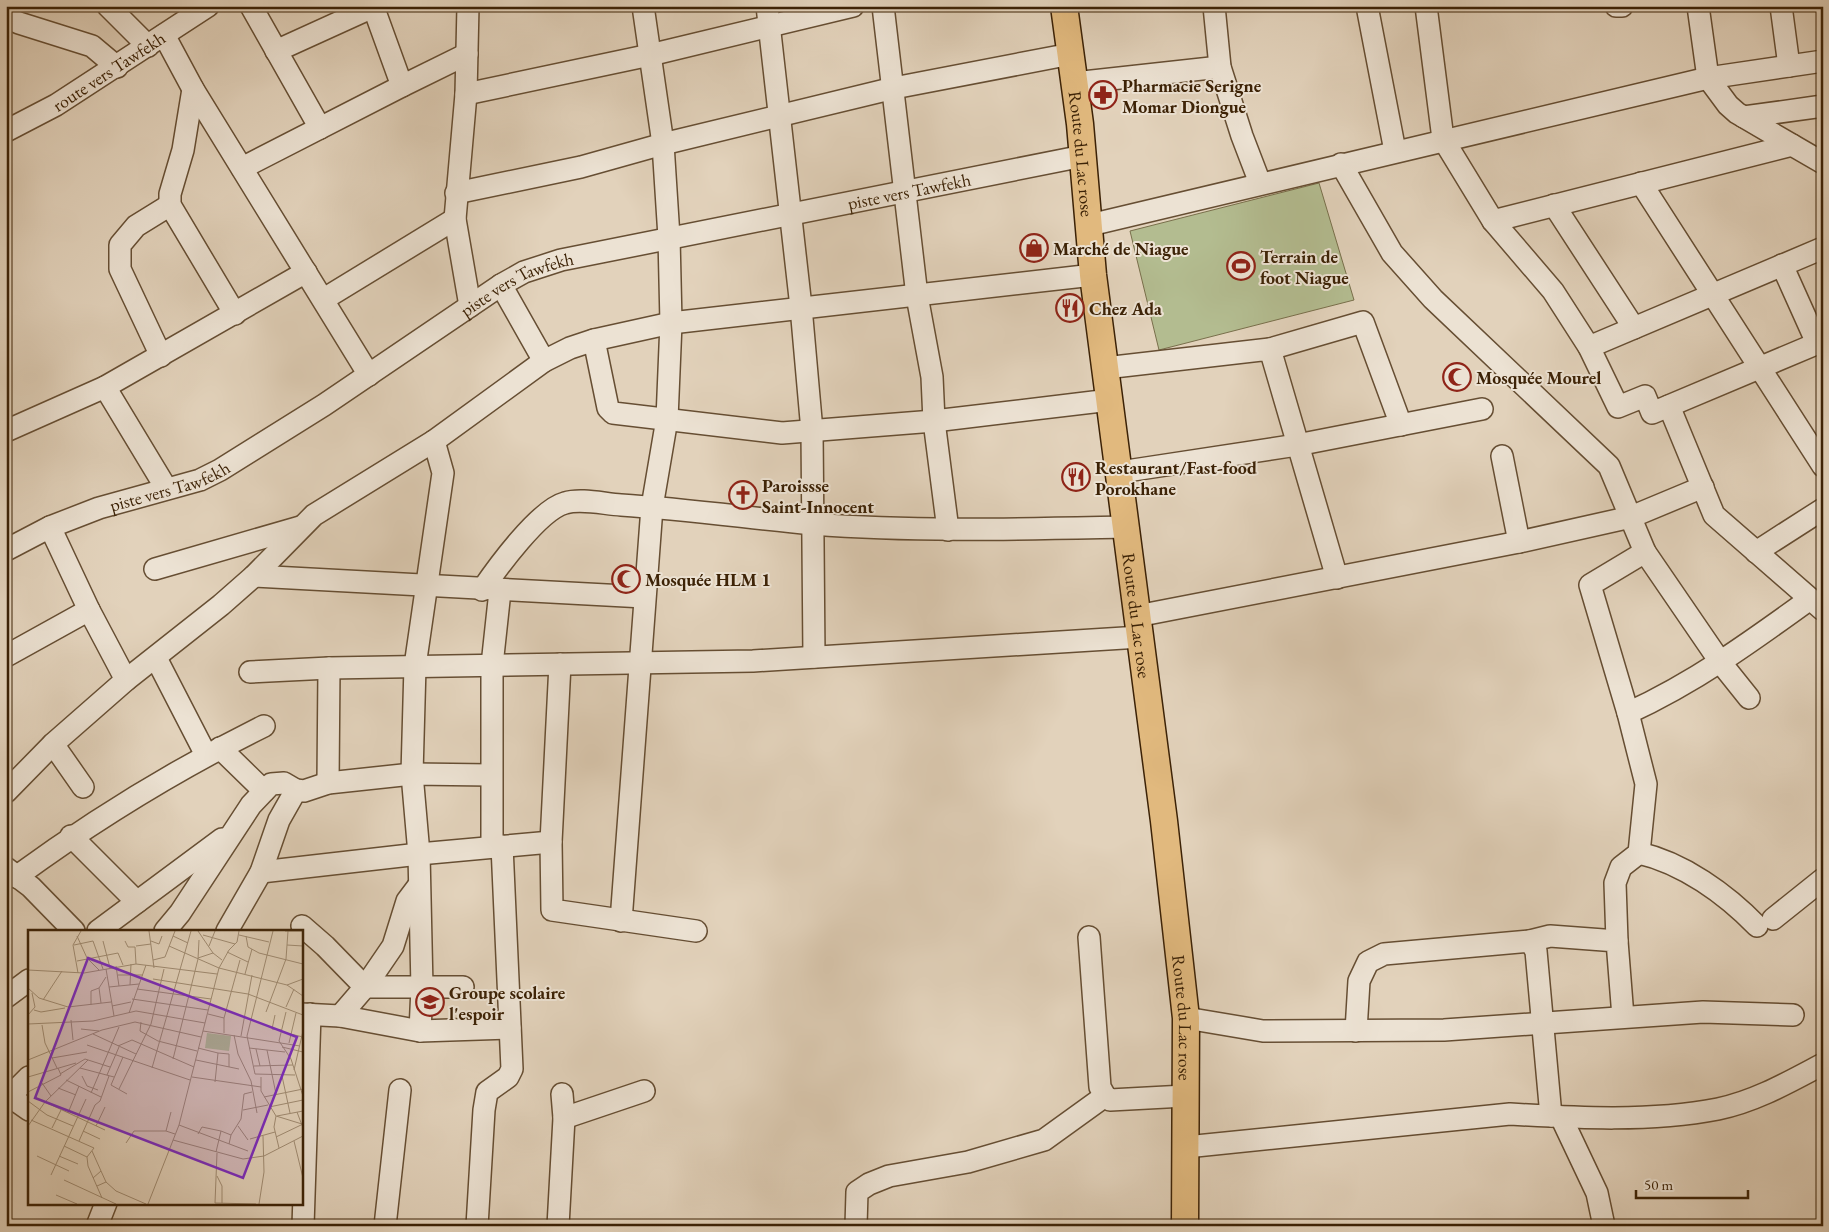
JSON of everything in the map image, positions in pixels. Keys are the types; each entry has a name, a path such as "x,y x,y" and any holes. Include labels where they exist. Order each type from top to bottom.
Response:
{"main road":[{"name":"Route du Lac rose","path":"1064,6 1083,156 1093,275 1164,821 1186,1018 1185,1226"}],"street":[{"path":"6,10 12,6"},
{"path":"108,6 156,40 193,89 324,299 369,375"},
{"path":"251,6 320,128"},
{"path":"276,51 374,6 402,86"},
{"path":"468,6 466,94 455,219 470,306"},
{"path":"621,920 642,661 644,597 652,507 667,419 671,324 669,237 663,144 643,6"},
{"path":"768,6 801,307 812,432 814,657"},
{"path":"466,94 770,28 854,6"},
{"path":"883,6 917,296 932,377 934,421 948,530"},
{"path":"1214,6 1220,67 1242,136 1260,184"},
{"path":"1367,6 1395,151"},
{"path":"1426,6 1444,139 1493,221 1553,291 1589,347 1618,407 1645,396 1652,413 1820,342 1782,265"},
{"path":"1616,6 1622,6"},
{"path":"1698,6 1708,78 1728,104 1744,116 1823,163"},
{"path":"1780,6 1789,66"},
{"name":"route vers Tawfekh","path":"6,132 56,105 117,67 197,9"},
{"path":"6,17 19,23 92,46 117,67"},
{"path":"242,168 468,54"},
{"path":"456,192 581,167 663,144 894,88 1070,54"},
{"path":"1090,224 1708,78 1823,61"},
{"path":"1074,83 1220,67"},
{"path":"193,89 183,150 170,194 170,205 235,314"},
{"path":"1744,116 1823,106"},
{"path":"1493,221 1792,145"},
{"name":"piste vers Tawfekh","path":"6,550 50,527 100,508 200,480 220,470 272,439 501,285 524,272 561,260 669,237 905,194 1083,156"},
{"path":"1341,164 1392,253 1433,299 1609,466 1645,552 1721,663 1749,698"},
{"path":"1641,183 1823,466"},
{"path":"161,356 120,269 120,245 136,226 170,205"},
{"path":"1554,205 1634,328"},
{"path":"324,299 455,219"},
{"path":"1589,347 1823,248"},
{"path":"6,431 105,387 306,272"},
{"path":"6,792 53,744 126,680 156,658 254,576 300,527 314,515 434,441 544,361 570,348 594,340 671,324 801,307 917,296 1093,275"},
{"path":"501,285 544,361"},
{"path":"1105,368 1270,348 1363,322 1401,425"},
{"path":"594,340 610,411 774,432 812,432 934,421 1110,400"},
{"path":"1270,348 1337,578"},
{"path":"105,387 166,488"},
{"path":"1628,713 1664,697 1817,605 1714,515 1669,406"},
{"path":"1120,472 1297,445 1482,409"},
{"path":"420,1031 422,988 419,854 412,774 415,666 428,587 443,472 434,441"},
{"path":"1502,456 1519,542"},
{"path":"250,672 329,668 642,661 753,661 814,657 1138,626 1337,578 1519,542 1631,516 1703,488"},
{"path":"477,1226 484,1110 489,1089 511,1074 510,1028 491,775 491,590 503,560 530,529 564,503 652,507 814,524 948,530 1126,527"},
{"path":"1756,552 1823,509"},
{"path":"50,527 89,610 126,680"},
{"path":"155,569 300,527"},
{"path":"1639,854 1646,784 1628,713 1590,585 1645,552"},
{"path":"254,576 428,587 644,597"},
{"path":"6,656 89,610"},
{"path":"156,658 213,751 264,791"},
{"path":"560,664 551,842 552,910 696,931"},
{"path":"328,783 329,668"},
{"path":"73,930 31,887 11,872 213,751 264,726"},
{"path":"53,744 83,787"},
{"path":"165,930 180,913 236,828 271,784 280,782 296,790 312,790 328,783 412,774 491,775"},
{"path":"228,930 261,872 279,820 296,790"},
{"path":"99,930 236,828"},
{"path":"71,836 137,902"},
{"path":"261,872 419,854 551,842"},
{"path":"1623,1017 1615,883 1621,867 1639,854 1661,858 1765,922 1823,880"},
{"path":"340,1016 365,987 393,946 407,901 419,885"},
{"path":"302,926 325,946 365,987 463,987"},
{"path":"1356,1031 1358,981 1368,962 1384,954 1530,941 1550,936 1617,941"},
{"path":"1089,937 1100,1087 1104,1096 1110,1100 1186,1096"},
{"path":"1530,941 1536,951 1543,1023 1556,1116 1597,1193 1604,1226"},
{"path":"6,997 28,981"},
{"path":"1186,1018 1263,1031 1356,1031 1444,1030 1703,1012 1793,1015"},
{"path":"303,1226 306,1014 340,1016 420,1031 510,1028"},
{"path":"1186,1147 1510,1114 1660,1116 1718,1108 1778,1088 1823,1064"},
{"path":"28,1078 8,1098 28,1109"},
{"path":"385,1226 400,1090"},
{"path":"564,1118 644,1091"},
{"path":"558,1226 564,1118 562,1094"},
{"path":"856,1226 856,1192 869,1184 889,1176 968,1162 1044,1140 1104,1096"},
{"path":"97,1226 106,1204"}],"green space":[{"name":"Terrain de foot Niague","path":"1319,183 1354,300 1159,350 1130,231"}],"place":[{"name":"Pharmacie Serigne Momar Diongue","path":"1103,95"},
{"name":"Marché de Niague","path":"1034,248"},
{"name":"Terrain de foot Niague","path":"1241,266"},
{"name":"Chez Ada","path":"1070,308"},
{"name":"Mosquée Mourel","path":"1457,377"},
{"name":"Restaurant/Fast-food Porokhane","path":"1076,477"},
{"name":"Paroissse Saint-Innocent","path":"743,495"},
{"name":"Mosquée HLM 1","path":"626,579"},
{"name":"Groupe scolaire l'espoir","path":"430,1002"}]}
